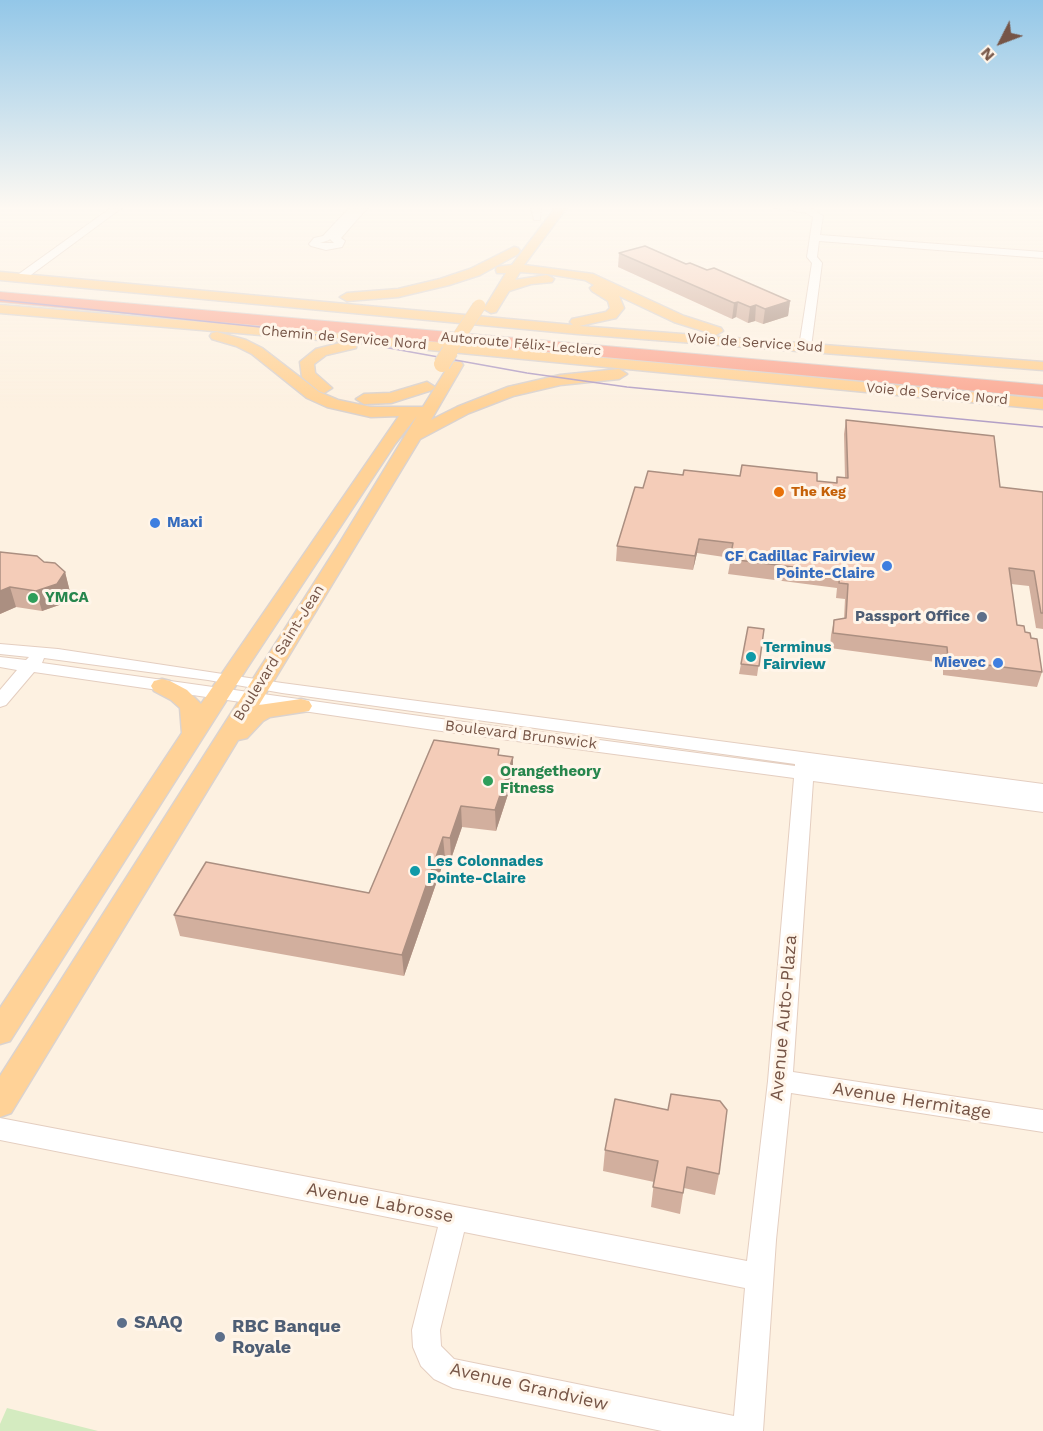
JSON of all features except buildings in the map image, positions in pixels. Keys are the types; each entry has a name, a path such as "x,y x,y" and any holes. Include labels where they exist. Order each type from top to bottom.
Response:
{"highway":[{"name":"Autoroute Félix-Leclerc","path":"0,287 1043,379"},
{"name":"Autoroute Félix-Leclerc","path":"0,297 1043,391"}],"main road":[{"path":"246,298 359,297 408,291 468,274"},
{"name":"Boulevard Saint-Jean","path":"0,1103 413,436 428,411 449,364 486,306 500,274"},
{"name":"Boulevard Saint-Jean","path":"486,306 504,288 513,274"},
{"path":"570,274 581,275 695,325 805,347"},
{"path":"0,276 468,319 580,322 611,315 617,308 616,301 608,294 569,281 540,279 504,288"},
{"name":"Chemin de Service Nord","path":"0,309 391,342 830,385"},
{"name":"Voie de Service Sud","path":"468,319 578,330 1043,366"},
{"path":"172,325 234,340 252,347 313,395 324,408 375,424 388,442"},
{"path":"391,342 327,349 310,358 305,370 318,385 339,394 357,398 391,398 427,387"},
{"name":"Boulevard Saint-Jean","path":"0,1032 193,733 388,442 427,387 449,364"},
{"path":"413,436 491,398 553,381 617,374 729,375"},
{"name":"Voie de Service Nord","path":"830,385 1043,404"},
{"path":"313,395 333,404 361,411 428,411"},
{"path":"162,686 179,695 191,706 193,733"},
{"path":"208,768 255,716 271,709 302,706"},
{"path":"146,806 142,846 136,860 140,865 146,867"}],"street":[{"path":"20,278 26,274"},
{"path":"805,347 815,274"},
{"name":"Boulevard Brunswick","path":"0,649 36,660 162,686 224,687"},
{"name":"Boulevard Brunswick","path":"0,662 68,655 224,687 804,765 1043,805"},
{"path":"0,701 36,660"},
{"name":"Boulevard Brunswick","path":"255,691 302,706 804,765 1043,790"},
{"name":"Avenue Auto-Plaza","path":"759,1277 780,1081 804,765"},
{"name":"Avenue Hermitage","path":"780,1081 1043,1121"},
{"name":"Avenue Labrosse","path":"0,1129 759,1277"},
{"name":"Avenue Grandview","path":"454,1218 426,1330 427,1347 431,1356 444,1369 453,1373 735,1431"},
{"path":"748,1431 759,1277"}],"green space":[{"path":"7,1408 98,1431 0,1431 0,1424"}],"tram line":[{"path":"0,300 289,330 527,373 627,387 1043,427"}],"place":[{"name":"The Keg","path":"779,492"},
{"name":"Maxi","path":"155,523"},
{"name":"CF Cadillac Fairview Pointe-Claire","path":"887,566"},
{"name":"YMCA","path":"33,598"},
{"name":"Passport Office","path":"982,617"},
{"name":"Terminus Fairview","path":"751,657"},
{"name":"Mievec","path":"998,663"},
{"name":"Orangetheory Fitness","path":"488,781"},
{"name":"Les Colonnades Pointe-Claire","path":"415,871"},
{"name":"SAAQ","path":"122,1323"},
{"name":"RBC Banque Royale","path":"220,1337"}]}
